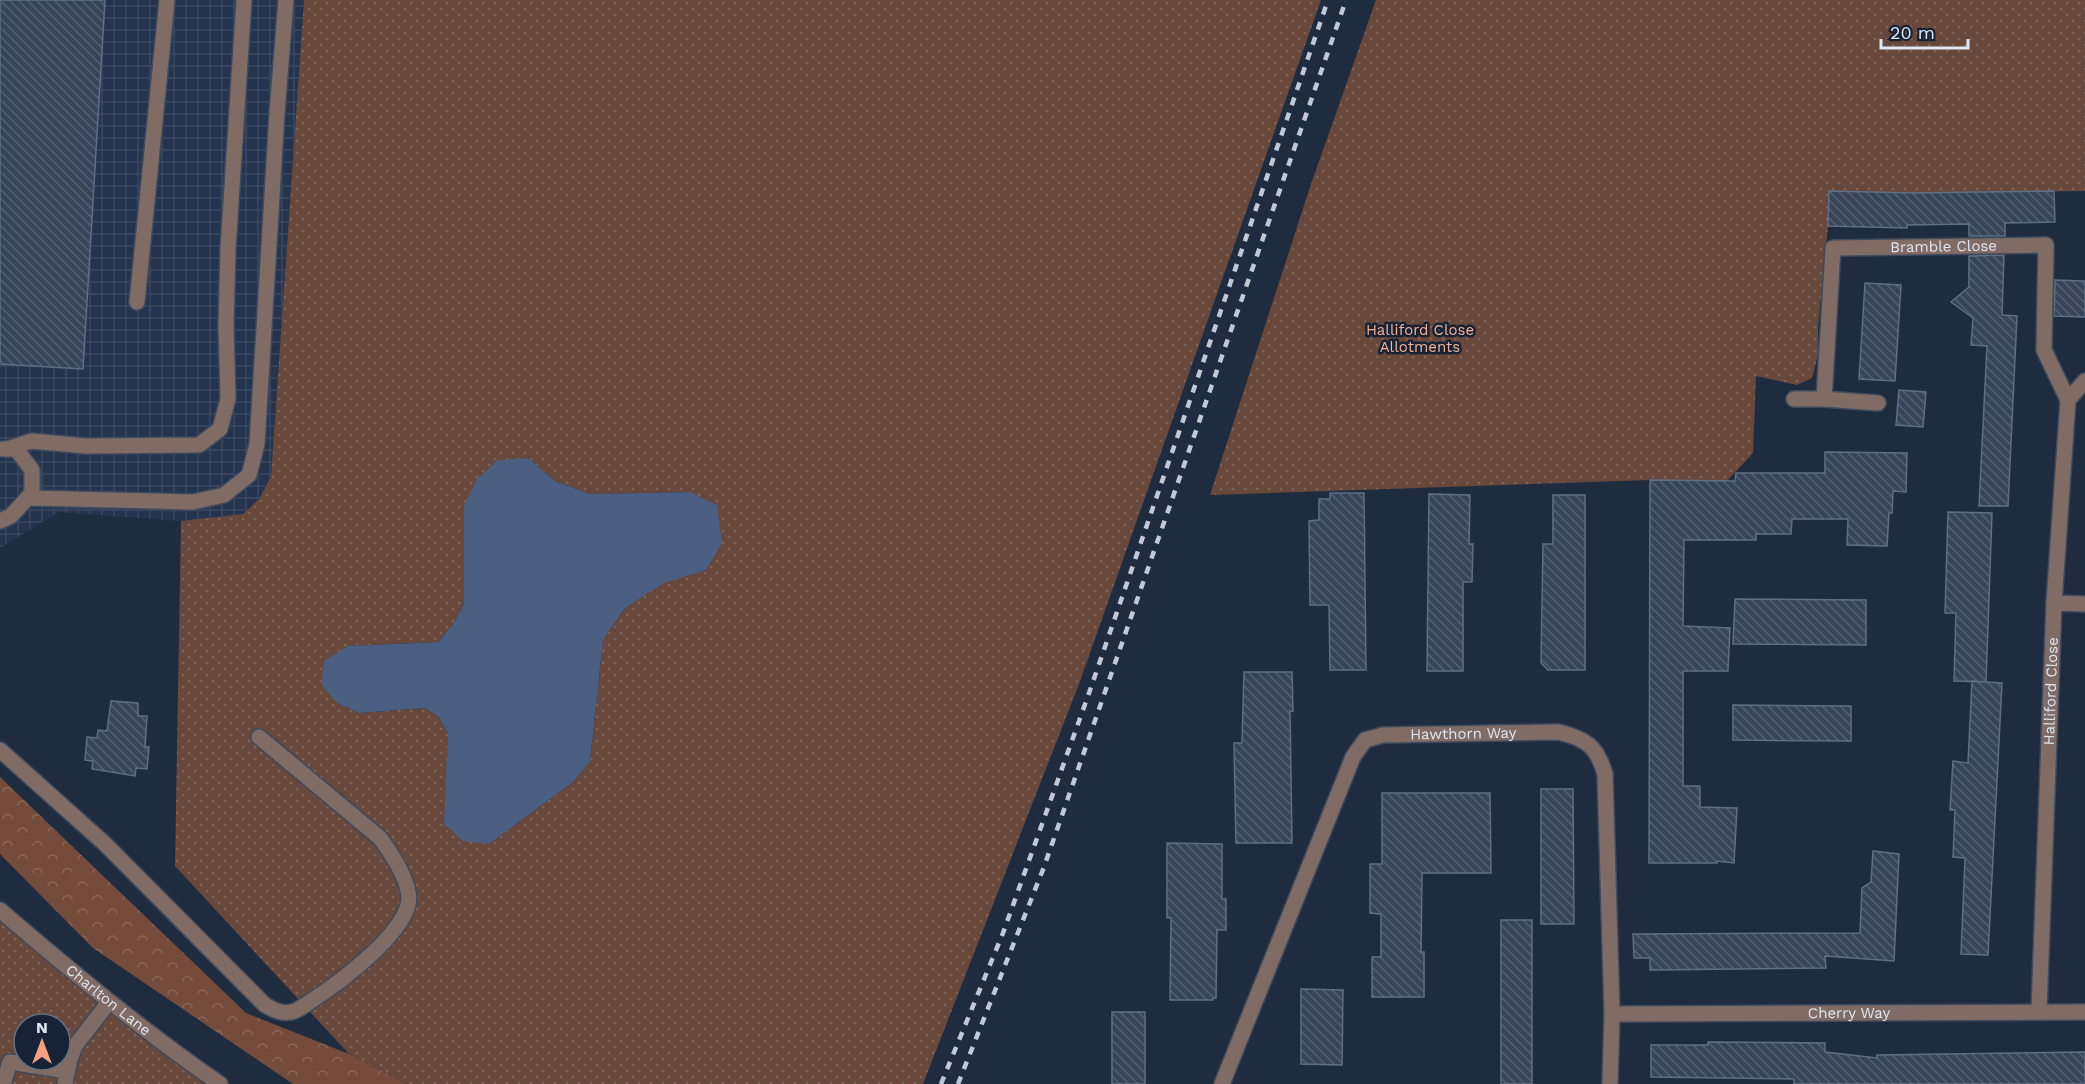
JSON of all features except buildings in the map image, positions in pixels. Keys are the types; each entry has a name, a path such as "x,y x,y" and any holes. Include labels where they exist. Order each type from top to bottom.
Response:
{"street":[{"path":"137,302 167,0"},
{"path":"3,449 31,441 86,446 199,445 220,429 228,399 226,325 228,249 244,0"},
{"path":"29,498 193,502 225,495 249,475 257,444 286,0"},
{"name":"Bramble Close","path":"1824,399 1833,248 2046,245 2044,350 2068,400"},
{"path":"2068,400 2085,381"},
{"path":"1794,399 1878,403"},
{"name":"Halliford Close","path":"2039,1011 2054,603 2068,400"},
{"path":"0,521 11,516 32,493 32,470 16,449 3,449"},
{"path":"2054,603 2085,604"},
{"name":"Hawthorn Way","path":"1222,1084 1353,757 1365,740 1383,735 1559,732 1577,737 1592,746 1601,760 1605,774 1612,1014 1610,1084"},
{"path":"0,750 104,843 265,1005 278,1012 293,1012 327,991 373,953 402,917 408,903 407,893 403,877 392,854 380,838 259,737"},
{"name":"Charlton Lane","path":"0,910 110,1002 178,1055 220,1084"},
{"path":"3,1084 10,1062 66,1077 75,1046 110,1002"},
{"name":"Cherry Way","path":"1612,1014 2085,1012"}],"shaded area":[{"path":"0,0 304,0 271,477 259,499 243,514 181,521 59,512 0,548"},
{"path":"528,458 555,481 590,494 690,492 717,505 722,543 706,570 664,583 625,608 603,640 590,762 573,782 489,844 463,841 444,824 448,734 439,717 425,708 359,713 337,703 322,685 324,661 348,646 438,642 454,623 464,604 464,506 478,478 498,460"}],"green space":[{"path":"304,0 1321,0 1079,684 923,1084 407,1084 349,1054 175,866 181,521 243,514 259,499 271,477","holes":["528,458 555,481 590,494 689,492 706,570 664,582 625,608 603,640 590,762 573,782 489,844 445,824 448,734 439,717 425,708 359,713 337,703 348,646 438,642 454,623 464,604 464,506"]},
{"name":"Halliford Close Allotments","path":"1376,0 2085,0 2085,191 1908,193 1829,191 1828,226 1818,327 1818,355 1812,378 1797,385 1756,376 1753,453 1727,481 1650,480 1210,495 1310,187"},
{"path":"0,777 246,1013 349,1054 407,1084 293,1084 93,948 0,854"},
{"path":"0,910 220,1084 0,1084"}],"railway":[{"path":"941,1084 1003,933 1088,696 1328,0"},
{"path":"958,1084 1044,867 1346,0"}]}
